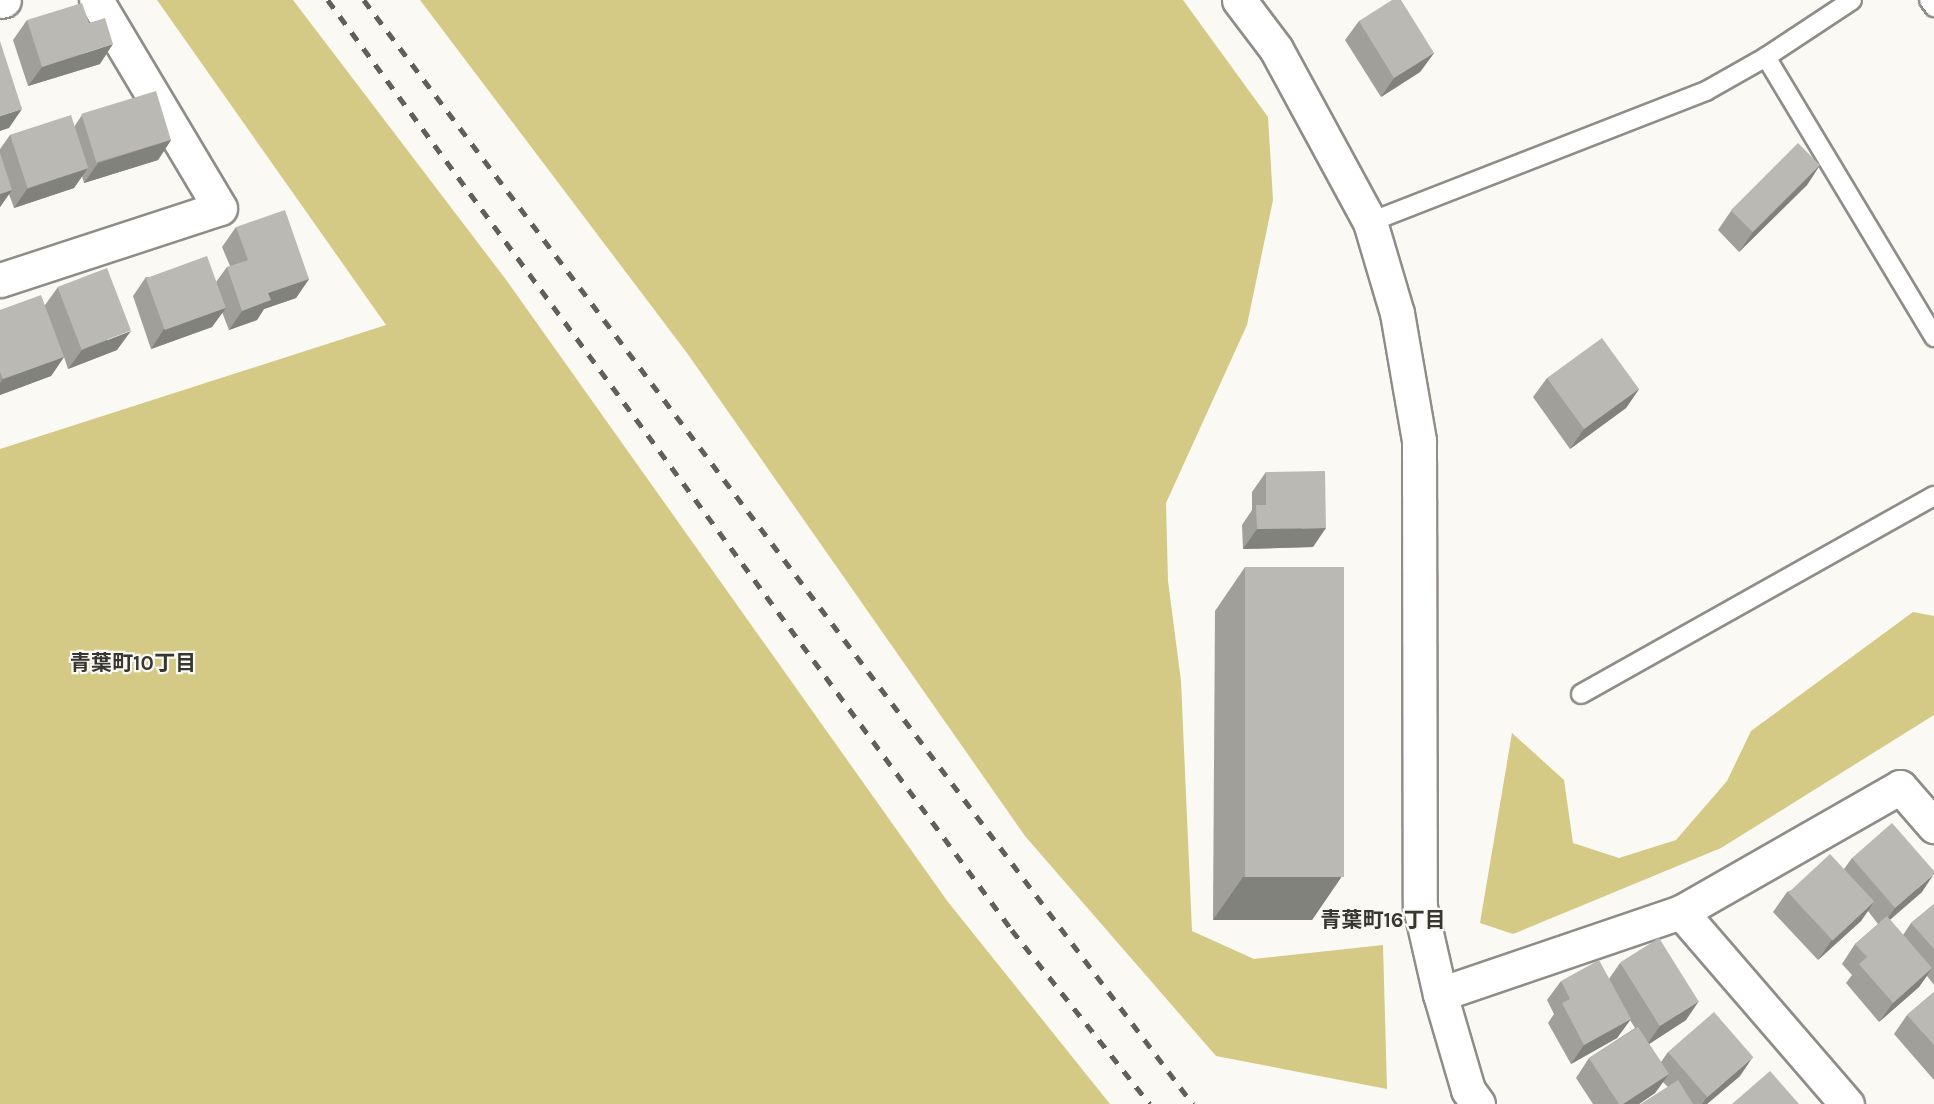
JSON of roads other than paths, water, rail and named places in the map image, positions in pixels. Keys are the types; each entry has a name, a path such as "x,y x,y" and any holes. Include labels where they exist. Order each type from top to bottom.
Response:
{"street":[{"path":"0,2 4,0"},
{"path":"0,280 220,208 96,0"},
{"path":"1239,0 1276,49 1370,222 1397,313 1419,441 1420,907 1440,994 1468,1090 1478,1104"},
{"path":"1440,994 1681,912 1900,786 1934,826"},
{"path":"1681,912 1847,1104"}],"lane":[{"path":"1370,222 1706,91 1766,57 1852,0"},
{"path":"1929,0 1934,7"},
{"path":"1766,57 1934,337"},
{"path":"1581,694 1934,496"}],"railway":[{"path":"328,0 1012,930 1150,1104"},
{"path":"364,0 1193,1104"}],"district":[{"name":"青葉町10丁目","path":"133,663"},
{"name":"青葉町16丁目","path":"1383,920"}]}
